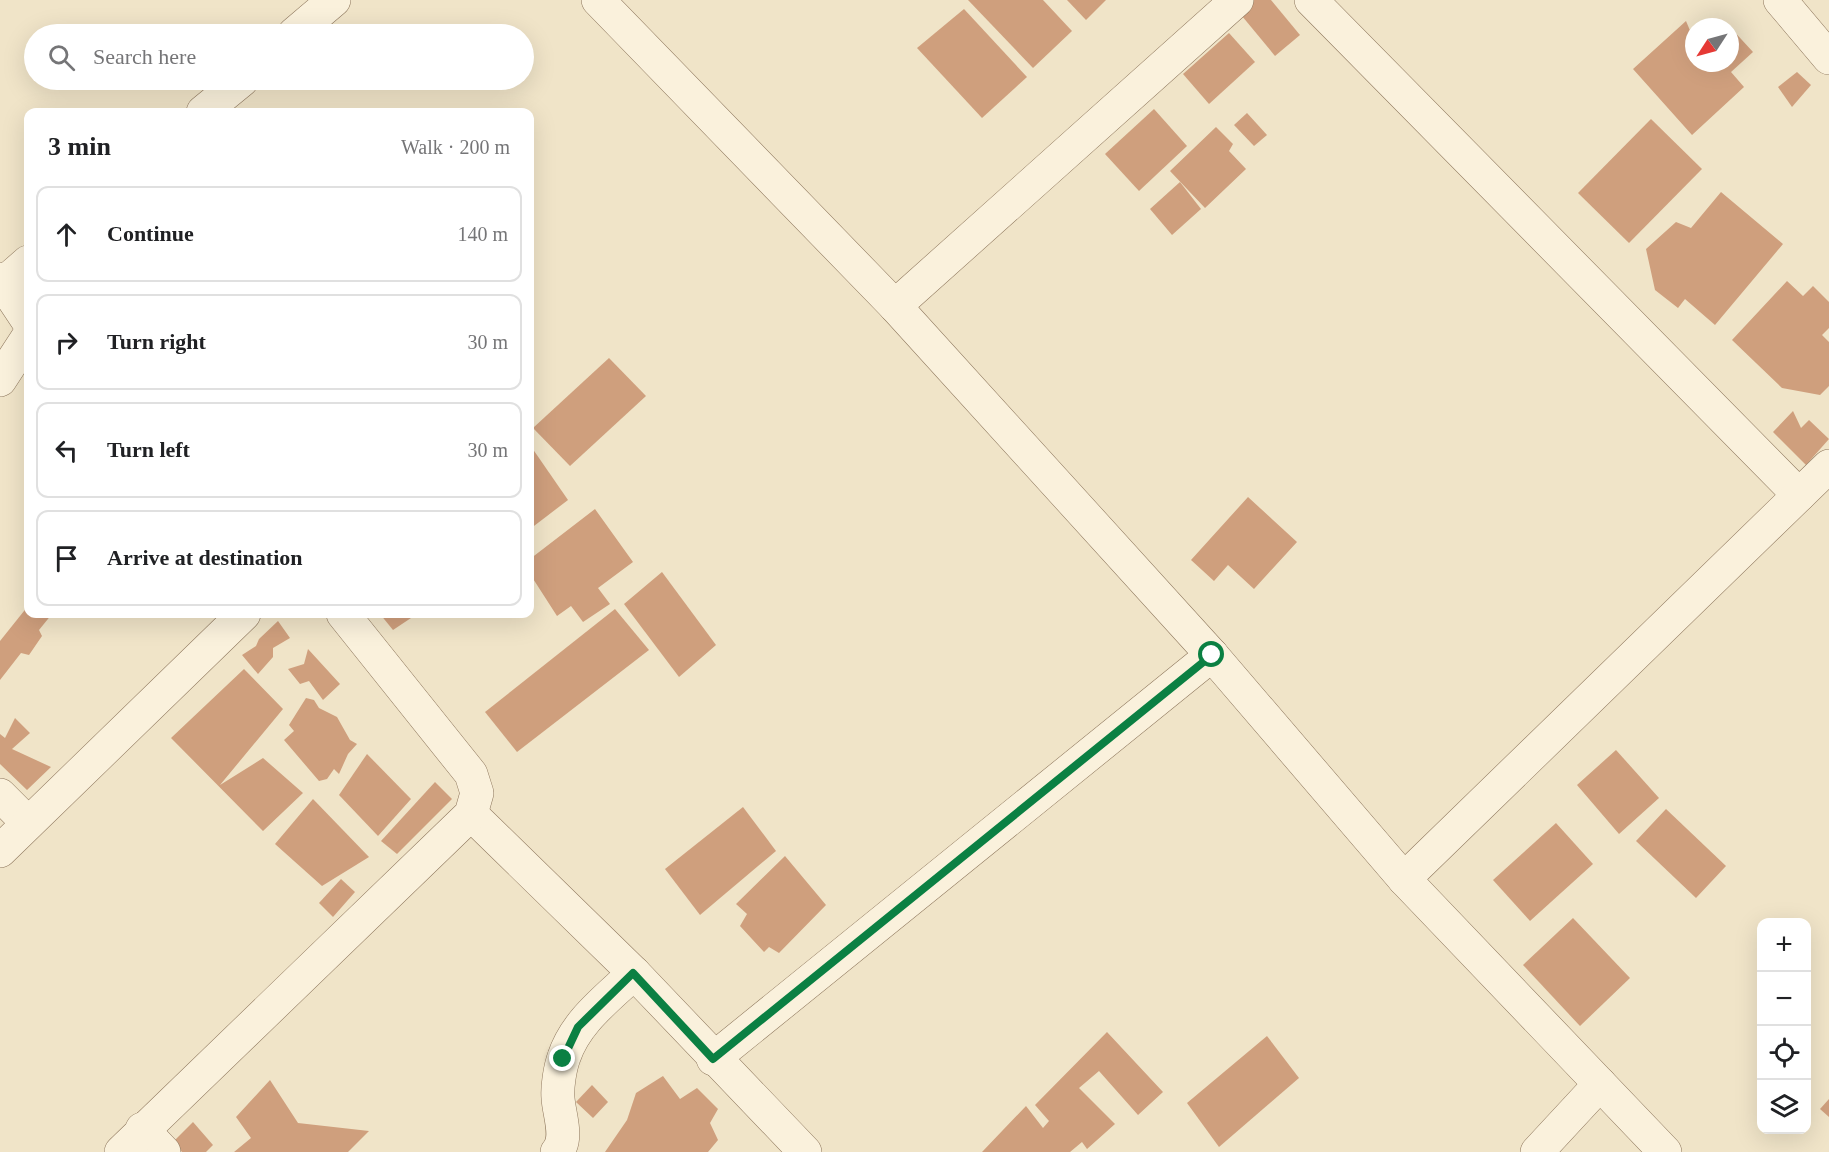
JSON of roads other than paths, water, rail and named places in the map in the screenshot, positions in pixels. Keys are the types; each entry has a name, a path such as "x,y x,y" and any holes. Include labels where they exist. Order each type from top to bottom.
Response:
{"street":[{"path":"306,24 334,0"},
{"path":"598,0 895,306 1212,655 1404,879 1665,1152"},
{"path":"895,306 1237,0"},
{"path":"1311,0 1799,495"},
{"path":"1780,0 1829,58"},
{"path":"208,108 230,90"},
{"path":"24,265 2,281 24,315"},
{"path":"0,380 24,343"},
{"path":"1404,879 1829,466"},
{"path":"0,851 240,618"},
{"path":"142,1144 471,814 477,793 471,774 346,618"},
{"path":"713,1059 1212,655"},
{"path":"0,795 28,823"},
{"path":"471,814 633,973 713,1059 805,1152"},
{"path":"556,1152 560,1148 563,1130 557,1096 563,1059 578,1027 633,973"},
{"path":"1537,1152 1600,1084"}]}
